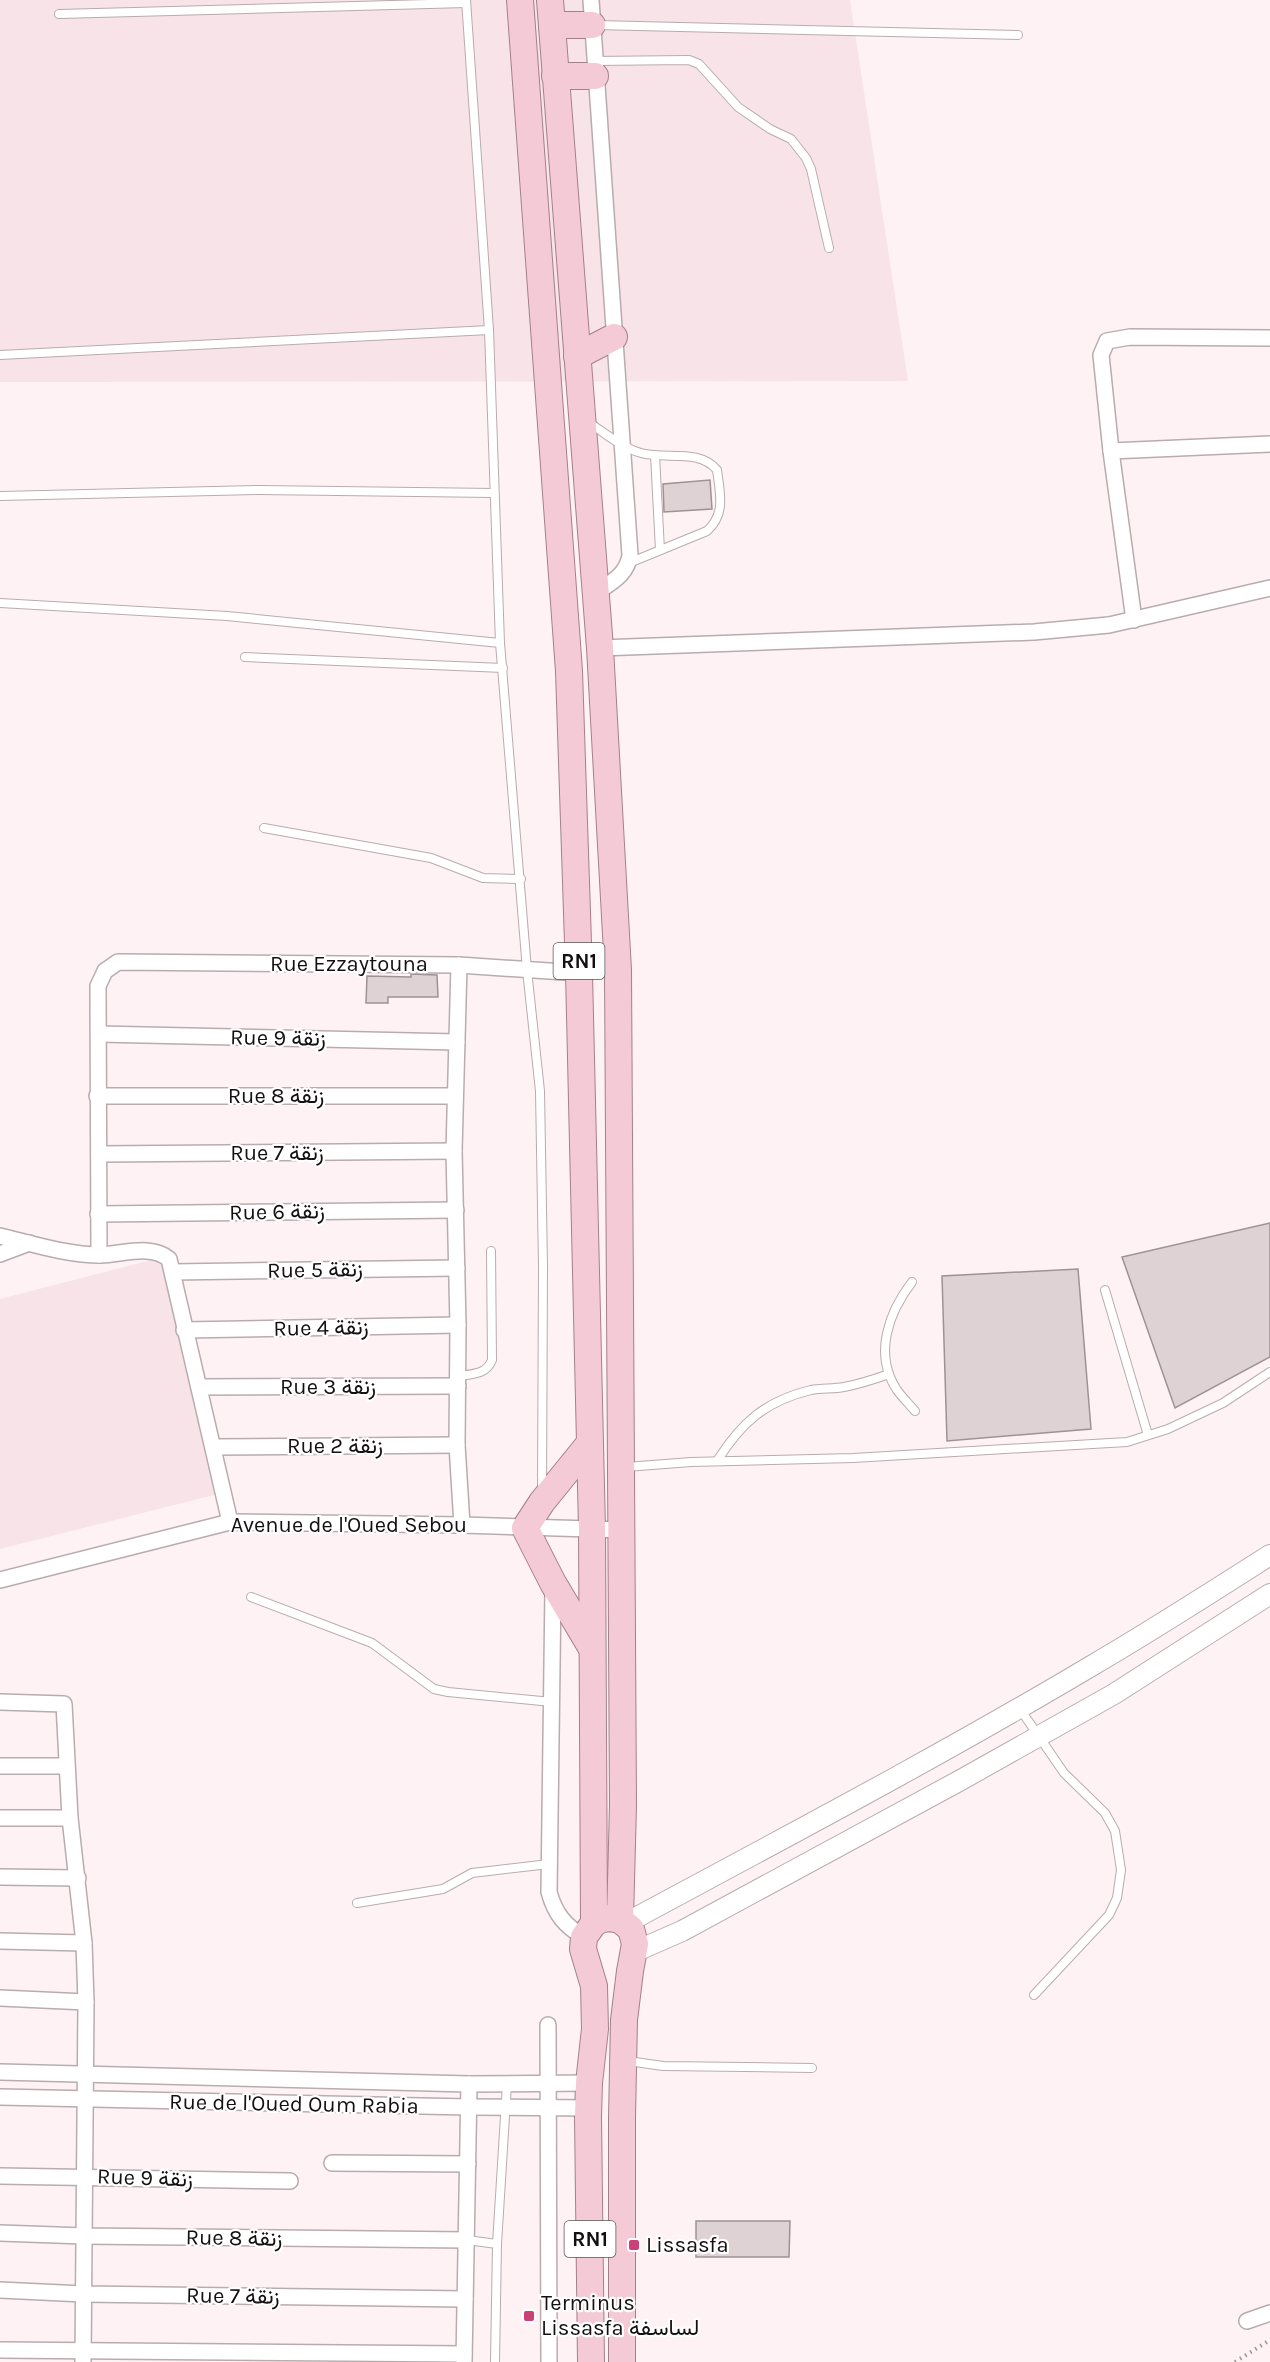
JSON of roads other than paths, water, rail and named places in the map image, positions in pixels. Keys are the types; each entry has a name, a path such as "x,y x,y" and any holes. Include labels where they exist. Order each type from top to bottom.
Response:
{"highway":[{"name":"RN1","path":"520,0 569,670 579,974 592,1529 593,1649 589,1930 583,1949 594,1986 595,2029 589,2083 591,2362"},
{"name":"RN1","path":"551,12 600,648 618,970 623,1921 634,1936 634,1952 624,2020 622,2362"},
{"path":"551,12 592,12"},
{"path":"555,76 595,68"},
{"path":"577,357 614,337"},
{"path":"589,1444 542,1502 525,1528 553,1582 593,1649"},
{"path":"589,1930 602,1919 623,1921"},
{"path":"589,2112 594,2130 603,2136 614,2133 622,2118"}],"street":[{"path":"592,12 630,555 629,563 621,574 596,592"},
{"path":"1134,620 1111,451 1101,355 1107,341 1130,338 1270,338"},
{"path":"1111,451 1270,444"},
{"path":"600,648 1034,632 1109,625 1270,588"},
{"name":"Rue Ezzaytouna","path":"99,1034 98,986 105,971 118,962 459,965 579,974"},
{"path":"459,965 454,1152 458,1325 457,1445 462,1525"},
{"path":"99,1034 97,1096 99,1255"},
{"name":"Rue 9 زنقة","path":"99,1034 457,1042"},
{"name":"Rue 8 زنقة","path":"97,1096 455,1096"},
{"name":"Rue 7 زنقة","path":"99,1154 454,1152"},
{"name":"Rue 6 زنقة","path":"98,1214 456,1210"},
{"path":"0,1236 72,1252 99,1255 155,1251 169,1259 230,1522"},
{"path":"0,1254 29,1243"},
{"name":"Rue 5 زنقة","path":"173,1272 457,1268"},
{"name":"Rue 4 زنقة","path":"184,1330 458,1325"},
{"name":"Rue 3 زنقة","path":"199,1388 458,1381"},
{"name":"Rue 2 زنقة","path":"214,1447 457,1445"},
{"name":"Avenue de l'Oued Sebou","path":"0,1580 230,1522 622,1530"},
{"path":"623,1921 1019,1708 1269,1558"},
{"path":"553,1582 549,1892 553,1906 566,1925 589,1930"},
{"path":"634,1952 682,1931 1114,1694 1270,1594"},
{"path":"0,1702 64,1704 66,1766 84,1943 86,2002 83,2356"},
{"path":"961,1740 977,1771"},
{"path":"0,1766 66,1766"},
{"path":"0,1818 70,1818"},
{"path":"0,1877 78,1878"},
{"path":"0,1941 84,1943"},
{"path":"0,1998 86,2002"},
{"path":"548,2025 549,2362"},
{"name":"Rue de l'Oued Oum Rabia","path":"0,2072 469,2084 589,2083"},
{"path":"0,2350 83,2356 464,2358 469,2084"},
{"name":"Rue de l'Oued Oum Rabia","path":"0,2097 549,2108 589,2112"},
{"path":"332,2163 468,2164"},
{"name":"Rue 9 زنقة","path":"0,2175 290,2181"},
{"name":"Rue 8 زنقة","path":"0,2233 467,2240"},
{"name":"Rue 7 زنقة","path":"0,2290 83,2294 465,2300"},
{"path":"1246,2321 1270,2313"}],"lane":[{"path":"59,14 466,1 489,330 500,643 540,1090 543,1267 542,1502"},
{"path":"592,12 1018,35"},
{"path":"595,68 688,60 704,68 722,91 738,106 770,129 791,139 803,152 812,169 829,248"},
{"path":"0,355 489,330"},
{"path":"582,418 622,445 643,454 698,457 712,464 717,470 721,508 718,518 707,531 629,563"},
{"path":"655,455 660,550"},
{"path":"0,496 259,490 494,493"},
{"path":"0,603 227,616 500,643"},
{"path":"245,657 503,668"},
{"path":"264,828 432,858 483,878 521,879"},
{"path":"458,1381 481,1373 490,1366 492,1360 491,1251"},
{"path":"912,1282 903,1293 889,1322 884,1349 889,1374 896,1389 915,1411"},
{"path":"1105,1290 1148,1435"},
{"path":"622,1468 717,1461 853,1458 1127,1442 1168,1429 1223,1403 1270,1372"},
{"path":"717,1461 731,1439 759,1411 781,1400 812,1390 843,1387 889,1374"},
{"path":"251,1596 372,1643 434,1689 552,1701"},
{"path":"1019,1708 1064,1773 1105,1813 1115,1831 1121,1870 1117,1898 1109,1915 1081,1948 1034,1995"},
{"path":"357,1903 443,1889 472,1873 549,1864"},
{"path":"623,2061 663,2066 812,2068"},
{"path":"495,2362 497,2244 507,2084"},
{"path":"467,2240 497,2244"}],"place":[{"name":"Lissasfa","path":"634,2245"},
{"name":"Terminus Lissasfa لساسفة","path":"529,2316"}]}
